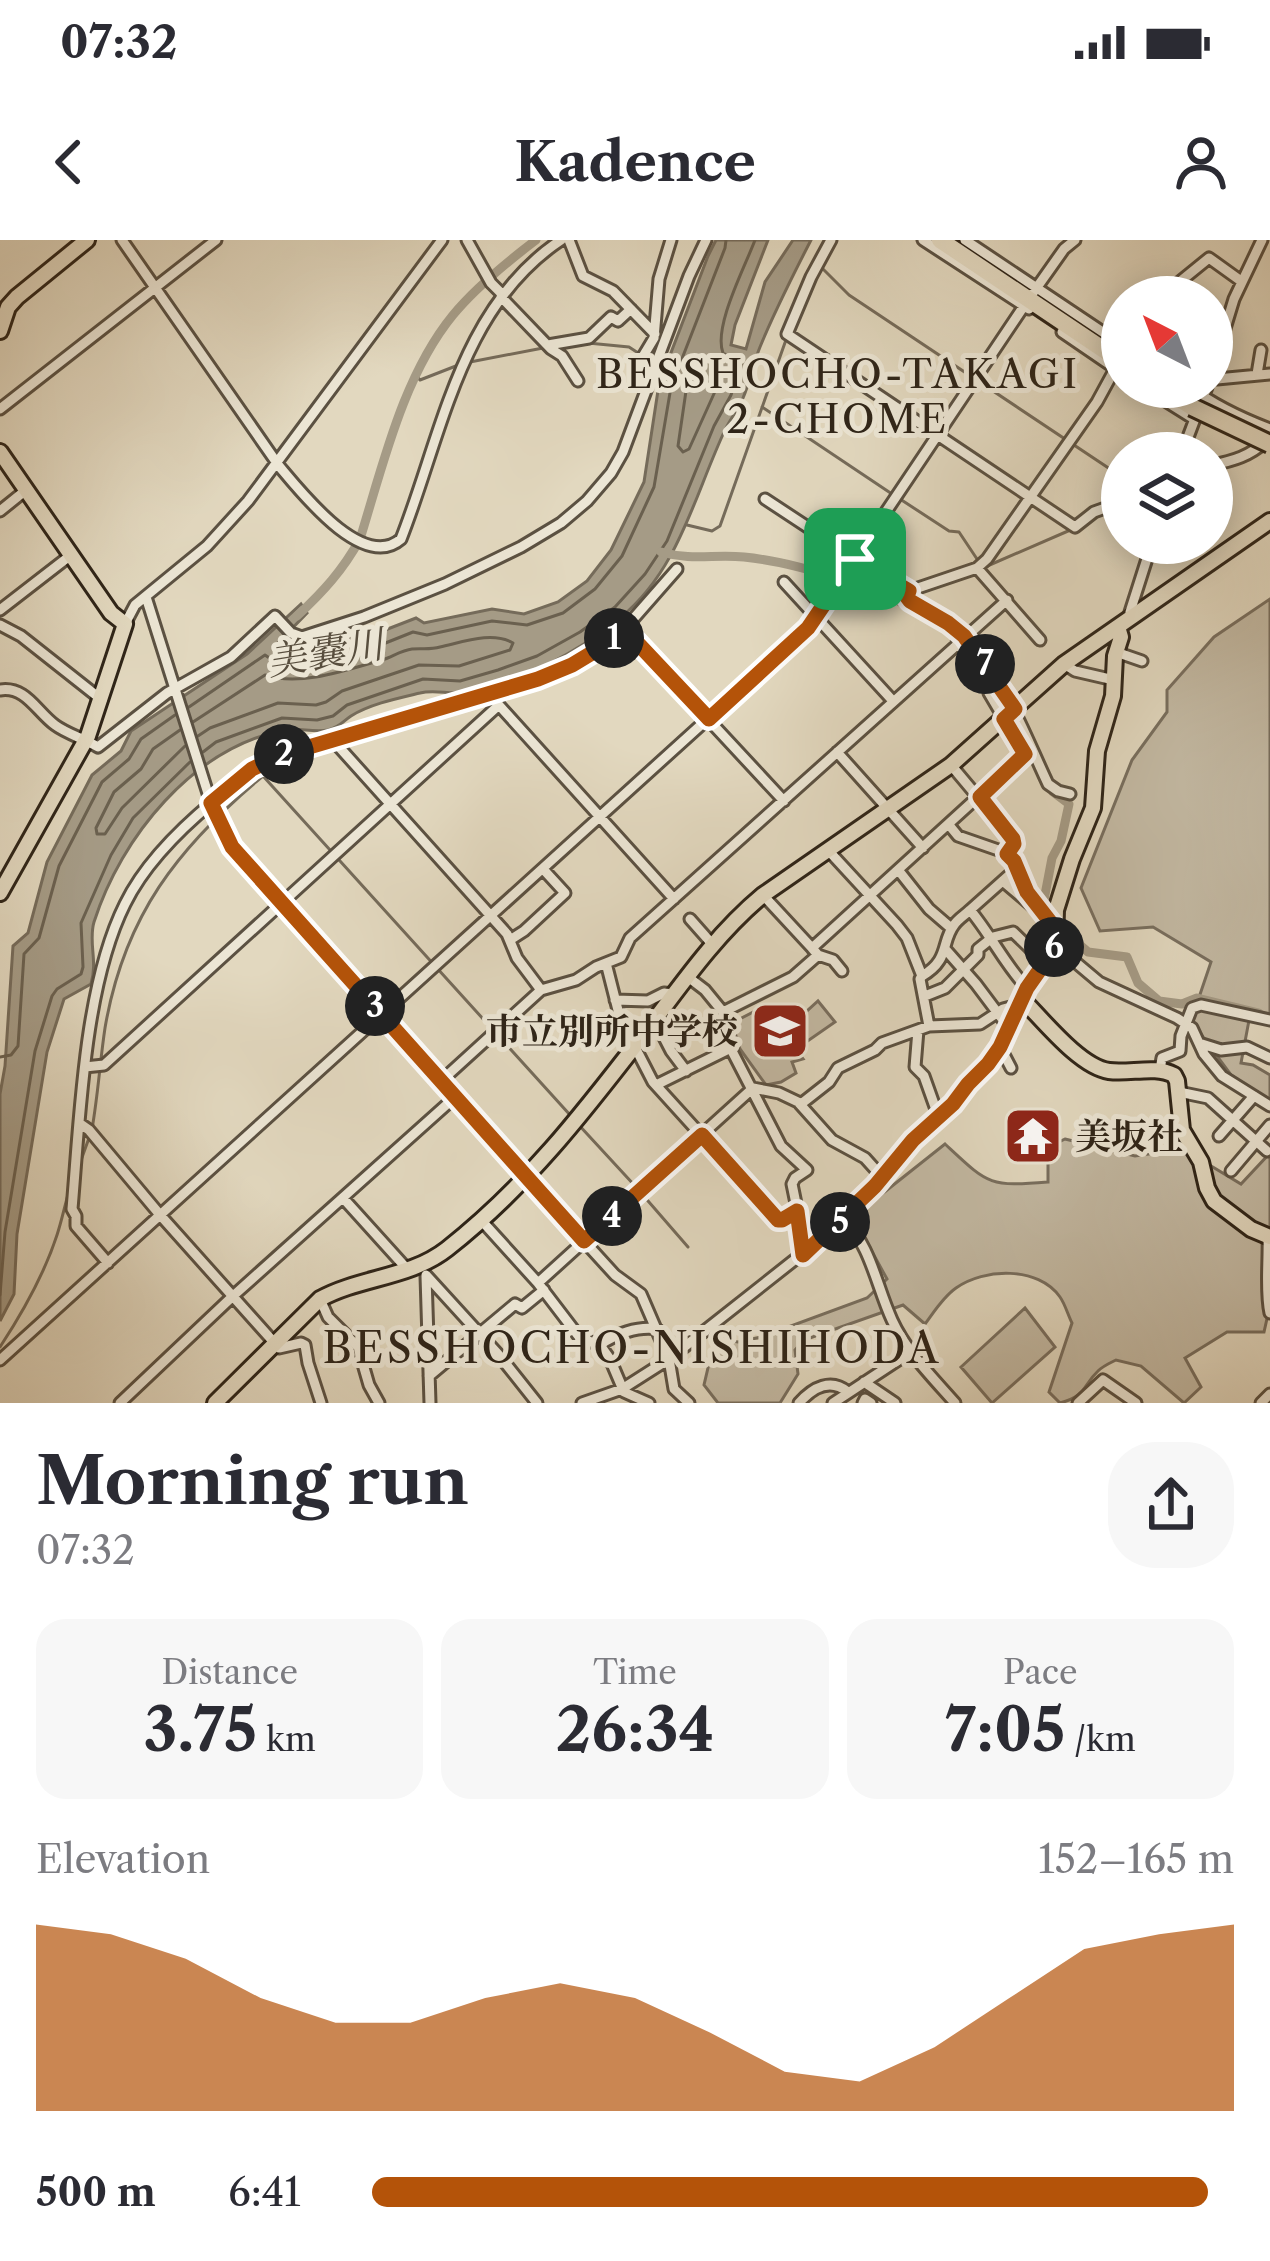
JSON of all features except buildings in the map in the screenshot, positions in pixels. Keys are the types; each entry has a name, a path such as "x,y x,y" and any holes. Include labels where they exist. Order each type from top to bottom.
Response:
{"highway":[{"path":"947,247 1030,297 1101,351"},
{"path":"1213,408 1270,437"}],"main road":[{"path":"0,331 4,306 86,240"},
{"path":"0,452 111,613 124,624 86,740 0,893"},
{"path":"218,1402 320,1299 419,1270 527,1178 742,912 951,765 1064,664 1270,521"},
{"path":"1118,627 1121,637 1113,696 1096,751 1093,808 1063,886 1044,962 1022,997 1092,1066 1174,1075 1182,1130 1201,1162 1214,1201 1269,1237"}],"street":[{"path":"122,240 276,460 320,513 349,535 388,548 401,539 464,359 502,296 538,255 565,240 583,276 613,291 655,334"},
{"path":"0,409 216,240"},
{"path":"124,624 135,605 207,546 248,501 442,240"},
{"path":"467,240 491,283 562,356 578,381"},
{"path":"642,358 655,334 659,279 670,240"},
{"path":"0,690 14,689 55,725 98,747 175,688 216,668 275,616 302,637 447,584 561,524 587,501 623,452 706,240"},
{"path":"831,240 787,334 1075,527 1101,509"},
{"path":"923,240 947,247"},
{"path":"965,240 1030,297 1101,334"},
{"path":"0,1360 808,628 1030,297 1064,249 1076,240"},
{"path":"1233,307 1262,240"},
{"path":"1187,276 1209,258 1241,281"},
{"path":"548,345 590,338 611,317 617,320 631,309"},
{"path":"1256,374 1261,350"},
{"path":"1233,377 1270,374"},
{"path":"765,499 909,591 977,568 987,559 1101,396"},
{"path":"1233,461 1270,437"},
{"path":"0,511 26,490"},
{"path":"0,610 71,555"},
{"path":"1132,617 1145,564"},
{"path":"977,568 1040,640"},
{"path":"108,1263 76,1226 72,1209 85,1067 101,975 124,906 161,852 252,769 282,755 490,695 572,665 625,633 677,569"},
{"path":"784,582 893,701"},
{"path":"909,591 910,601 948,623 961,640 1010,714 1048,784 1070,794"},
{"path":"146,597 211,803 232,847 615,1275 641,1294 669,1359 674,1389 689,1403"},
{"path":"440,1082 541,990 621,958 630,938 1007,600"},
{"path":"0,625 102,700"},
{"path":"625,633 784,801"},
{"path":"723,1012 793,976 869,896 1025,754 1010,714 987,689 961,640"},
{"path":"1116,652 1142,661"},
{"path":"1064,664 1114,680"},
{"path":"490,695 674,899"},
{"path":"85,1067 104,1065 499,705"},
{"path":"331,739 491,916 541,990"},
{"path":"837,752 923,848"},
{"path":"951,765 1013,839 1007,854"},
{"path":"949,825 962,838 1007,854 1052,928"},
{"path":"827,849 907,938 926,996 915,1067 924,1076 939,1118"},
{"path":"922,976 946,950 950,928 1018,868"},
{"path":"510,940 565,893 543,869"},
{"path":"898,871 950,928"},
{"path":"1004,882 1100,982 1185,1023 1222,1076 1270,1106"},
{"path":"763,895 815,951 842,971"},
{"path":"582,1403 622,1389 669,1359 803,1255 883,1178 913,1140 988,1064 1022,997 1016,976 970,910"},
{"path":"690,920 713,945"},
{"path":"926,996 945,988 978,955 978,949 1013,932 1044,962"},
{"path":"946,950 1009,1028"},
{"path":"606,963 620,1018 656,1085 778,1220 797,1211"},
{"path":"688,977 723,1012 731,1048 782,1146 807,1169 792,1184 803,1255"},
{"path":"615,1000 648,1001 664,993 675,994"},
{"path":"801,1104 829,1082 838,1068 882,1043 923,1028 980,1024 1022,997"},
{"path":"1185,997 1192,1008"},
{"path":"1160,1070 1162,1058 1180,1052 1180,1036 1192,1008 1201,1005 1270,1020"},
{"path":"655,1020 686,1071"},
{"path":"1200,1043 1221,1050 1255,1048 1270,1058"},
{"path":"1000,1047 1011,1068"},
{"path":"656,1085 731,1048"},
{"path":"753,1088 801,1104 832,1140 865,1158 883,1178"},
{"path":"429,1376 515,1304 523,1308 584,1241 753,1088"},
{"path":"1179,1092 1208,1098 1267,1151"},
{"path":"1219,1136 1254,1096"},
{"path":"119,1403 454,1098"},
{"path":"79,1124 275,1343 281,1348 305,1345 321,1403"},
{"path":"1231,1171 1270,1125"},
{"path":"343,1198 481,1334 537,1403"},
{"path":"843,1218 862,1240 894,1324 955,1403"},
{"path":"481,1220 580,1338 600,1345 622,1389 649,1403"},
{"path":"1269,1237 1270,1313"},
{"path":"419,1270 430,1403"},
{"path":"320,1299 328,1317 358,1347 379,1403"},
{"path":"600,1345 613,1336 657,1329"},
{"path":"834,1403 912,1351"},
{"path":"1078,1403 1103,1380 1136,1403"},
{"path":"864,1382 895,1403"},
{"path":"799,1403 829,1384 848,1392"},
{"path":"1261,1403 1270,1394"}],"shaded area":[{"path":"1270,599 1270,1016 1250,1015 1241,1063 1270,1075 1270,1103 1231,1075 1191,1021 1211,962 1153,927 1100,931 1081,888 1132,760 1167,712 1167,690 1214,637"},
{"path":"818,1001 835,1022 799,1047 786,1030"},
{"path":"766,1010 803,1059 792,1062 796,1073 766,1085 740,1049 732,1023"},
{"path":"1065,1139 1135,1156 1183,1149 1241,1184 1270,1153 1270,1305 1264,1332 1227,1332 1185,1358 1201,1387 1184,1403 1141,1366 1116,1360 1098,1371 1080,1394 1060,1403 1049,1392 1072,1323 1050,1287 1010,1273 981,1277 956,1288 925,1324 903,1305 804,1340 795,1350 798,1374 780,1403 718,1403 704,1385 715,1338 738,1342 761,1337 867,1298 887,1279 853,1217 945,1144 990,1180 1028,1183 1048,1182 1048,1159 1058,1156 1057,1143"},
{"path":"1025,1308 1055,1347 992,1403 961,1367"}],"water":[{"name":"美嚢川","path":"716,240 768,240 735,325 731,345 746,349 765,282 793,240 811,240 766,333 743,398 683,531 640,599 585,643 507,681 465,692 420,693 367,708 328,730 289,729 251,740 191,776 165,801 122,859 94,922 91,984 64,999 47,1052 17,1234 14,1294 0,1321 0,1094 13,946 28,933 47,862 92,775 121,751 131,731 247,654 301,604 307,613 277,644 283,653 380,632 416,618 424,623 492,609 524,614 558,602 587,581 611,550 644,482 659,384"}],"waterway":[{"name":"美嚢川","path":"297,616 332,580 360,539 396,422 436,339 472,295 536,240"},
{"path":"821,267 849,295 1101,463"},
{"path":"687,525 712,531 720,526 787,337"},
{"path":"588,343 629,347 652,362"},
{"path":"470,362 543,348"},
{"path":"416,375 420,380 461,364"},
{"path":"762,407 892,494"},
{"path":"900,499 949,531 959,532 979,562"},
{"path":"985,567 1075,528"},
{"path":"661,552 744,557 829,575 921,613 964,645"},
{"path":"975,658 1027,747"},
{"path":"92,1129 114,988 141,918 181,857 263,776 571,1116"},
{"path":"1053,792 1069,804 1044,900 1053,922 1088,952 1127,957 1138,983 1159,1001 1182,1004 1197,998 1259,1013"},
{"path":"577,1123 636,1187"},
{"path":"80,1163 89,1138"},
{"path":"0,1347 46,1264 70,1188"},
{"path":"642,1194 688,1247"}],"place":[{"name":"市立別所中学校","path":"780,1031"},
{"name":"美坂社","path":"1033,1136"}],"district":[{"name":"BESSHOCHO-TAKAGI 2-CHOME","path":"838,396"},
{"name":"BESSHOCHO-NISHIHODA","path":"632,1348"}],"route":[{"path":"855,559 909,591 910,601 964,636 1015,709 1004,719 1025,754 980,797 1013,839 1007,854 1027,892 1055,928 1053,951 1027,988 988,1064 875,1186 803,1255 797,1211 778,1220 702,1135 584,1241 232,847 211,803 252,769 282,755 538,679 625,633 709,719 808,628 855,559"}]}
